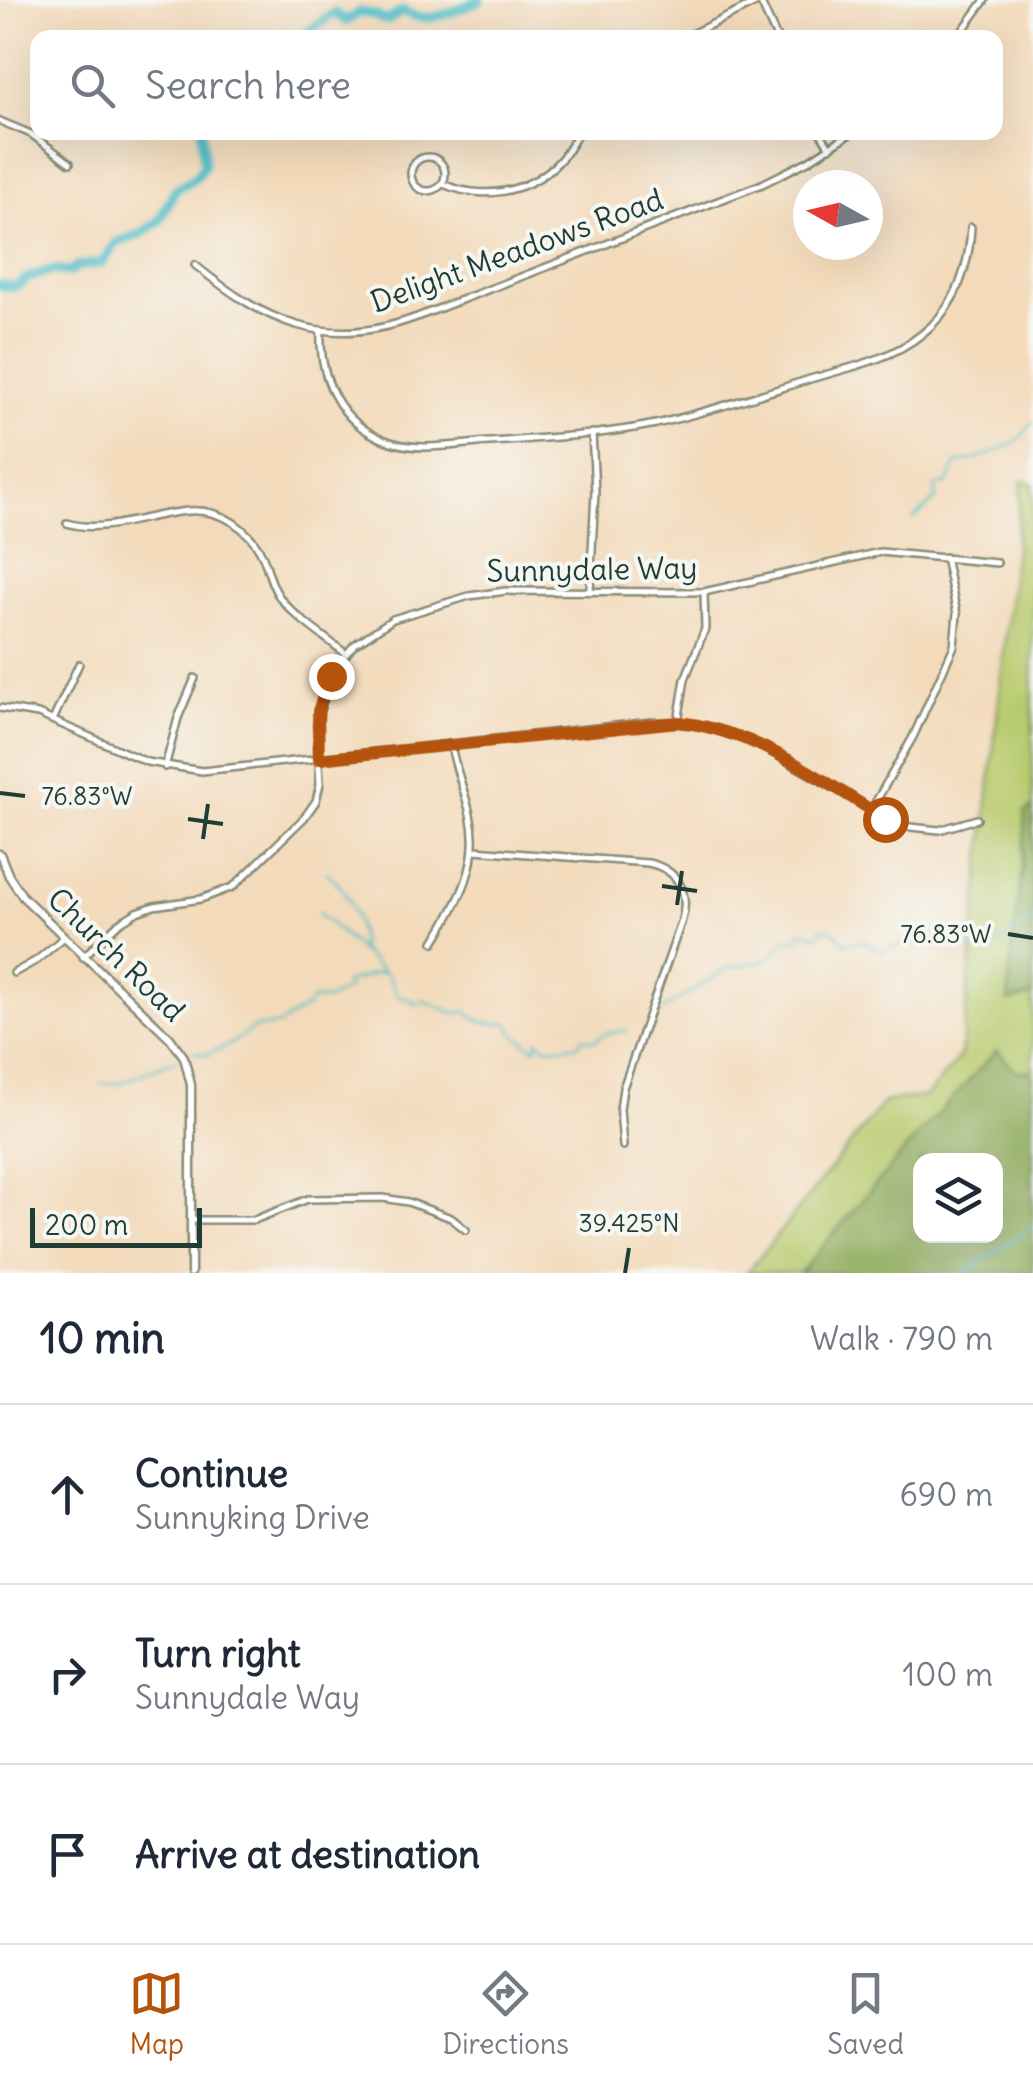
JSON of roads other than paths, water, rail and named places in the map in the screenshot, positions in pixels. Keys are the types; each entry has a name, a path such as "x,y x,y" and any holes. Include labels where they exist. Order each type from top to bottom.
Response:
{"street":[{"path":"963,30 985,0"},
{"path":"700,30 761,1 774,30"},
{"path":"0,121 30,134"},
{"path":"39,140 70,163"},
{"path":"443,184 476,195 505,192 552,168 567,154 574,140"},
{"path":"825,140 830,148"},
{"name":"Delight Meadows Road","path":"195,265 251,307 286,322 352,332 405,322 746,190 842,140"},
{"path":"428,156 440,161 446,171 443,184 434,190 419,188 411,176 414,165 428,156"},
{"path":"322,330 323,367 334,396 355,422 383,440 427,446 592,434 671,420 896,351 931,326 949,303 965,269 971,228"},
{"path":"590,590 595,492 592,434"},
{"path":"68,522 88,527 194,511 228,519 257,545 279,597 346,654"},
{"name":"Sunnydale Way","path":"83,957 136,912 214,896 244,880 311,810 320,784 317,725 321,700 346,654 382,624 448,602 506,591 704,592 880,552 997,562"},
{"path":"871,810 912,737 954,646 957,614 945,556"},
{"path":"678,722 685,679 706,629 704,592"},
{"path":"53,720 79,664"},
{"path":"165,767 178,718 195,678"},
{"path":"0,708 26,710 53,720 136,759 165,767 214,771 678,722 715,728 750,740 894,824 939,830 977,819"},
{"path":"434,942 460,899 474,850 470,815 451,744"},
{"path":"474,850 648,863 669,870 682,886 682,920 623,1088 623,1146"},
{"name":"Church Road","path":"0,854 17,889 63,938 165,1033 186,1062 191,1092 191,1273"},
{"path":"14,973 63,938"},
{"path":"191,1220 259,1219 308,1199 382,1198 408,1202 451,1218 466,1230"}],"waterway":[{"path":"311,30 334,13 347,21 360,12 388,20 403,11 432,17 480,0"},
{"path":"0,285 15,287 52,270 69,272 78,266 102,263 116,243 141,234 159,221 175,190 197,176 204,165 202,140"},
{"path":"914,519 937,498 935,487 948,483 956,464 1017,442 1033,422"},
{"path":"327,872 352,907 361,952"},
{"path":"318,912 389,977 398,996 412,1000 415,1005 423,1000 456,1014 467,1011 485,1022 508,1023 513,1033 535,1049 538,1040 547,1048 578,1045 582,1038 594,1041 604,1034 628,1030"},
{"path":"663,1010 728,968 763,961 785,940 798,940 801,930 818,936 822,929 831,929 846,943 864,941 881,951 901,945 909,947 934,933 952,934 958,947 965,944 988,954 990,948 1033,919"},
{"path":"193,1052 207,1054 253,1028 279,1025 311,1000 327,1000 347,989 345,983 380,972"},
{"path":"101,1084 120,1083 178,1059"},
{"path":"964,1273 1033,1226"}]}
